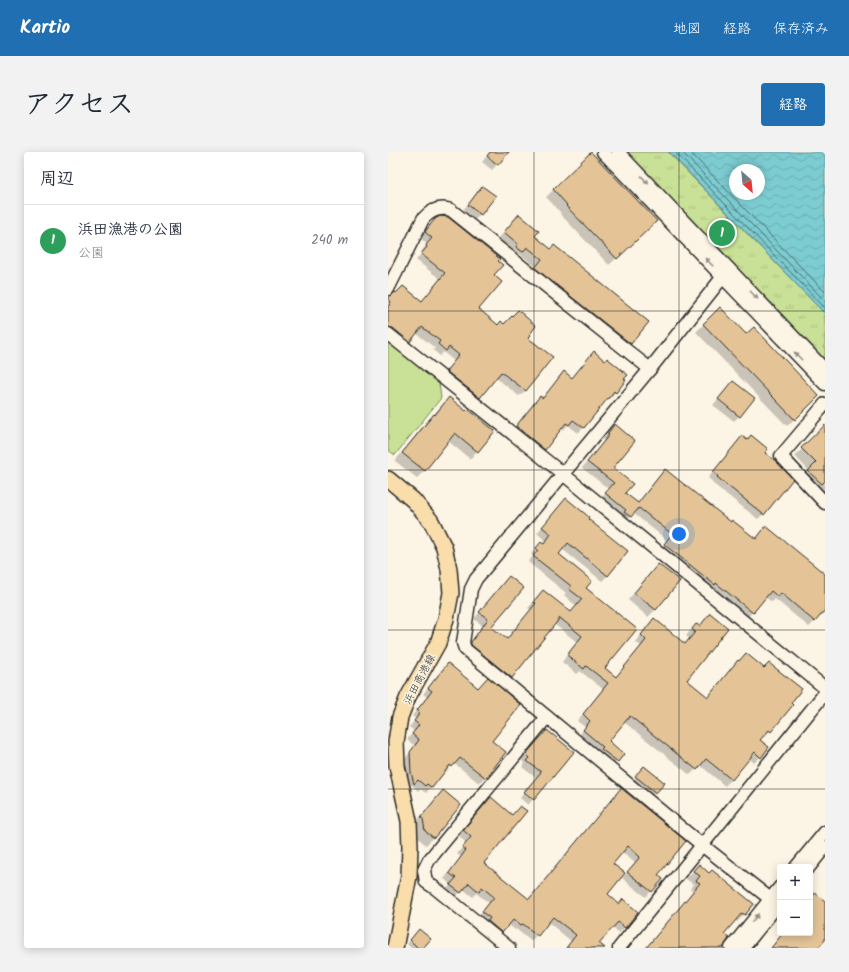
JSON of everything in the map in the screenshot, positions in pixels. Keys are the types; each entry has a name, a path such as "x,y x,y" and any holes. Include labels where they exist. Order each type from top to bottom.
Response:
{"main road":[{"name":"浜田商港線","path":"388,479 413,500 431,521 444,547 449,569 451,593 446,619 438,643 405,703 400,717 396,742 397,766 408,821 410,847 408,876 395,948"}],"street":[{"path":"603,152 825,370"},
{"path":"618,152 825,384"},
{"path":"388,289 423,219 436,209 446,208 451,210 650,369"},
{"path":"726,273 650,369 476,579 471,589 463,645 465,649 702,845 776,902"},
{"path":"388,334 563,474 825,688"},
{"path":"825,404 781,456 825,503"},
{"path":"619,948 825,693"},
{"path":"510,948 436,888 426,882 424,870 429,860 547,717"},
{"path":"798,864 825,832"},
{"path":"811,864 825,847"},
{"path":"731,948 776,902"},
{"path":"743,948 776,902"}],"green space":[{"path":"621,152 668,152 825,314 825,366"},
{"path":"388,341 439,383 441,398 395,455 388,450"}],"water":[{"path":"669,152 825,152 825,314"}],"building":[{"path":"490,152 509,152 498,165 487,156"},
{"path":"591,152 657,221 617,259 566,206 567,205 553,189"},
{"path":"482,186 496,196 481,215 468,205"},
{"path":"519,214 539,231 535,236 551,249 554,245 649,322 631,344 535,268 542,259 527,247 523,252 516,247 518,244 504,232"},
{"path":"440,216 448,217 500,259 498,261 503,265 494,275 502,282 479,309 498,325 501,321 504,324 518,310 536,326 528,338 553,357 526,391 501,372 480,398 446,371 459,355 449,347 446,351 438,344 440,341 422,327 410,342 393,328 388,327 388,307 391,302 388,298 390,296 395,292 396,293 403,286 422,301 445,273 421,254 432,238 425,232 435,219"},
{"path":"720,307 746,334 754,327 819,396 795,420 703,324"},
{"path":"594,351 605,361 607,358 628,375 624,379 626,380 616,393 614,391 584,428 573,420 569,425 566,423 545,450 516,426 540,396 543,398 564,371 572,378"},
{"path":"733,381 755,398 740,417 718,399"},
{"path":"449,397 466,411 468,409 495,431 478,452 455,433 425,471 402,453"},
{"path":"615,424 635,441 613,468 633,484 625,493 638,503 665,469 731,522 732,520 756,539 766,526 825,574 825,610 815,622 781,593 778,597 771,591 753,613 664,544 672,534 639,508 631,517 624,512 626,510 605,493 614,483 587,462 609,435 607,434"},
{"path":"825,425 825,481 822,484 808,471 816,463 801,448"},
{"path":"751,435 768,449 765,453 777,462 793,479 764,515 717,477 718,476 713,472 742,436 747,440"},
{"path":"566,498 589,517 588,519 628,551 608,576 568,543 559,554 592,581 586,588 637,629 605,668 616,677 646,640 641,635 654,618 685,644 695,632 692,629 696,624 700,626 710,613 728,628 687,680 708,697 738,660 739,661 746,653 764,668 769,663 802,689 791,703 793,705 771,732 769,730 760,740 769,747 761,758 755,752 732,780 706,759 697,770 630,716 609,741 624,754 618,762 601,749 603,747 583,730 590,721 583,714 608,683 586,666 584,669 567,655 582,636 560,618 512,678 471,645 471,642 488,619 479,612 509,576 524,588 491,627 507,639 536,603 533,602 543,590 571,612 582,599 569,589 571,586 533,556 538,550 536,548 541,542 544,544 551,534 542,527"},
{"path":"658,564 680,581 656,610 634,593"},
{"path":"448,663 478,688 488,677 521,705 492,741 506,752 486,778 460,758 452,767 450,765 432,788 427,784 425,786 418,780 414,784 411,772 410,752 419,740 412,734 419,725 414,721 420,713 417,710 432,691 428,688"},
{"path":"547,730 574,752 534,800 524,792 541,772 527,761 530,758 526,754"},
{"path":"644,766 665,783 656,793 635,776"},
{"path":"621,788 686,841 658,875 663,879 652,892 627,872 640,857 628,846 613,864 625,873 608,894 619,904 623,899 638,912 625,928 618,922 599,943 605,948 566,948 576,935 553,917 538,936 514,919 502,933 488,921 490,918 482,912 494,897 482,887 479,892 469,883 461,893 450,885 456,878 449,873 466,850 462,848 471,837 463,830 491,797 512,815 520,806 527,811 484,863 529,899"},
{"path":"443,790 461,805 434,838 425,831 423,819 421,817"},
{"path":"699,864 709,873 712,870 754,904 745,915 742,913 724,934 729,938 723,948 646,948 700,883 696,881 700,876 693,871"},
{"path":"815,893 825,901 825,940 818,948 771,948 781,936 813,936 813,896"},
{"path":"419,929 431,939 423,948 418,948 410,940"}],"place":[{"name":"浜田漁港の公園","path":"722,233"}]}
